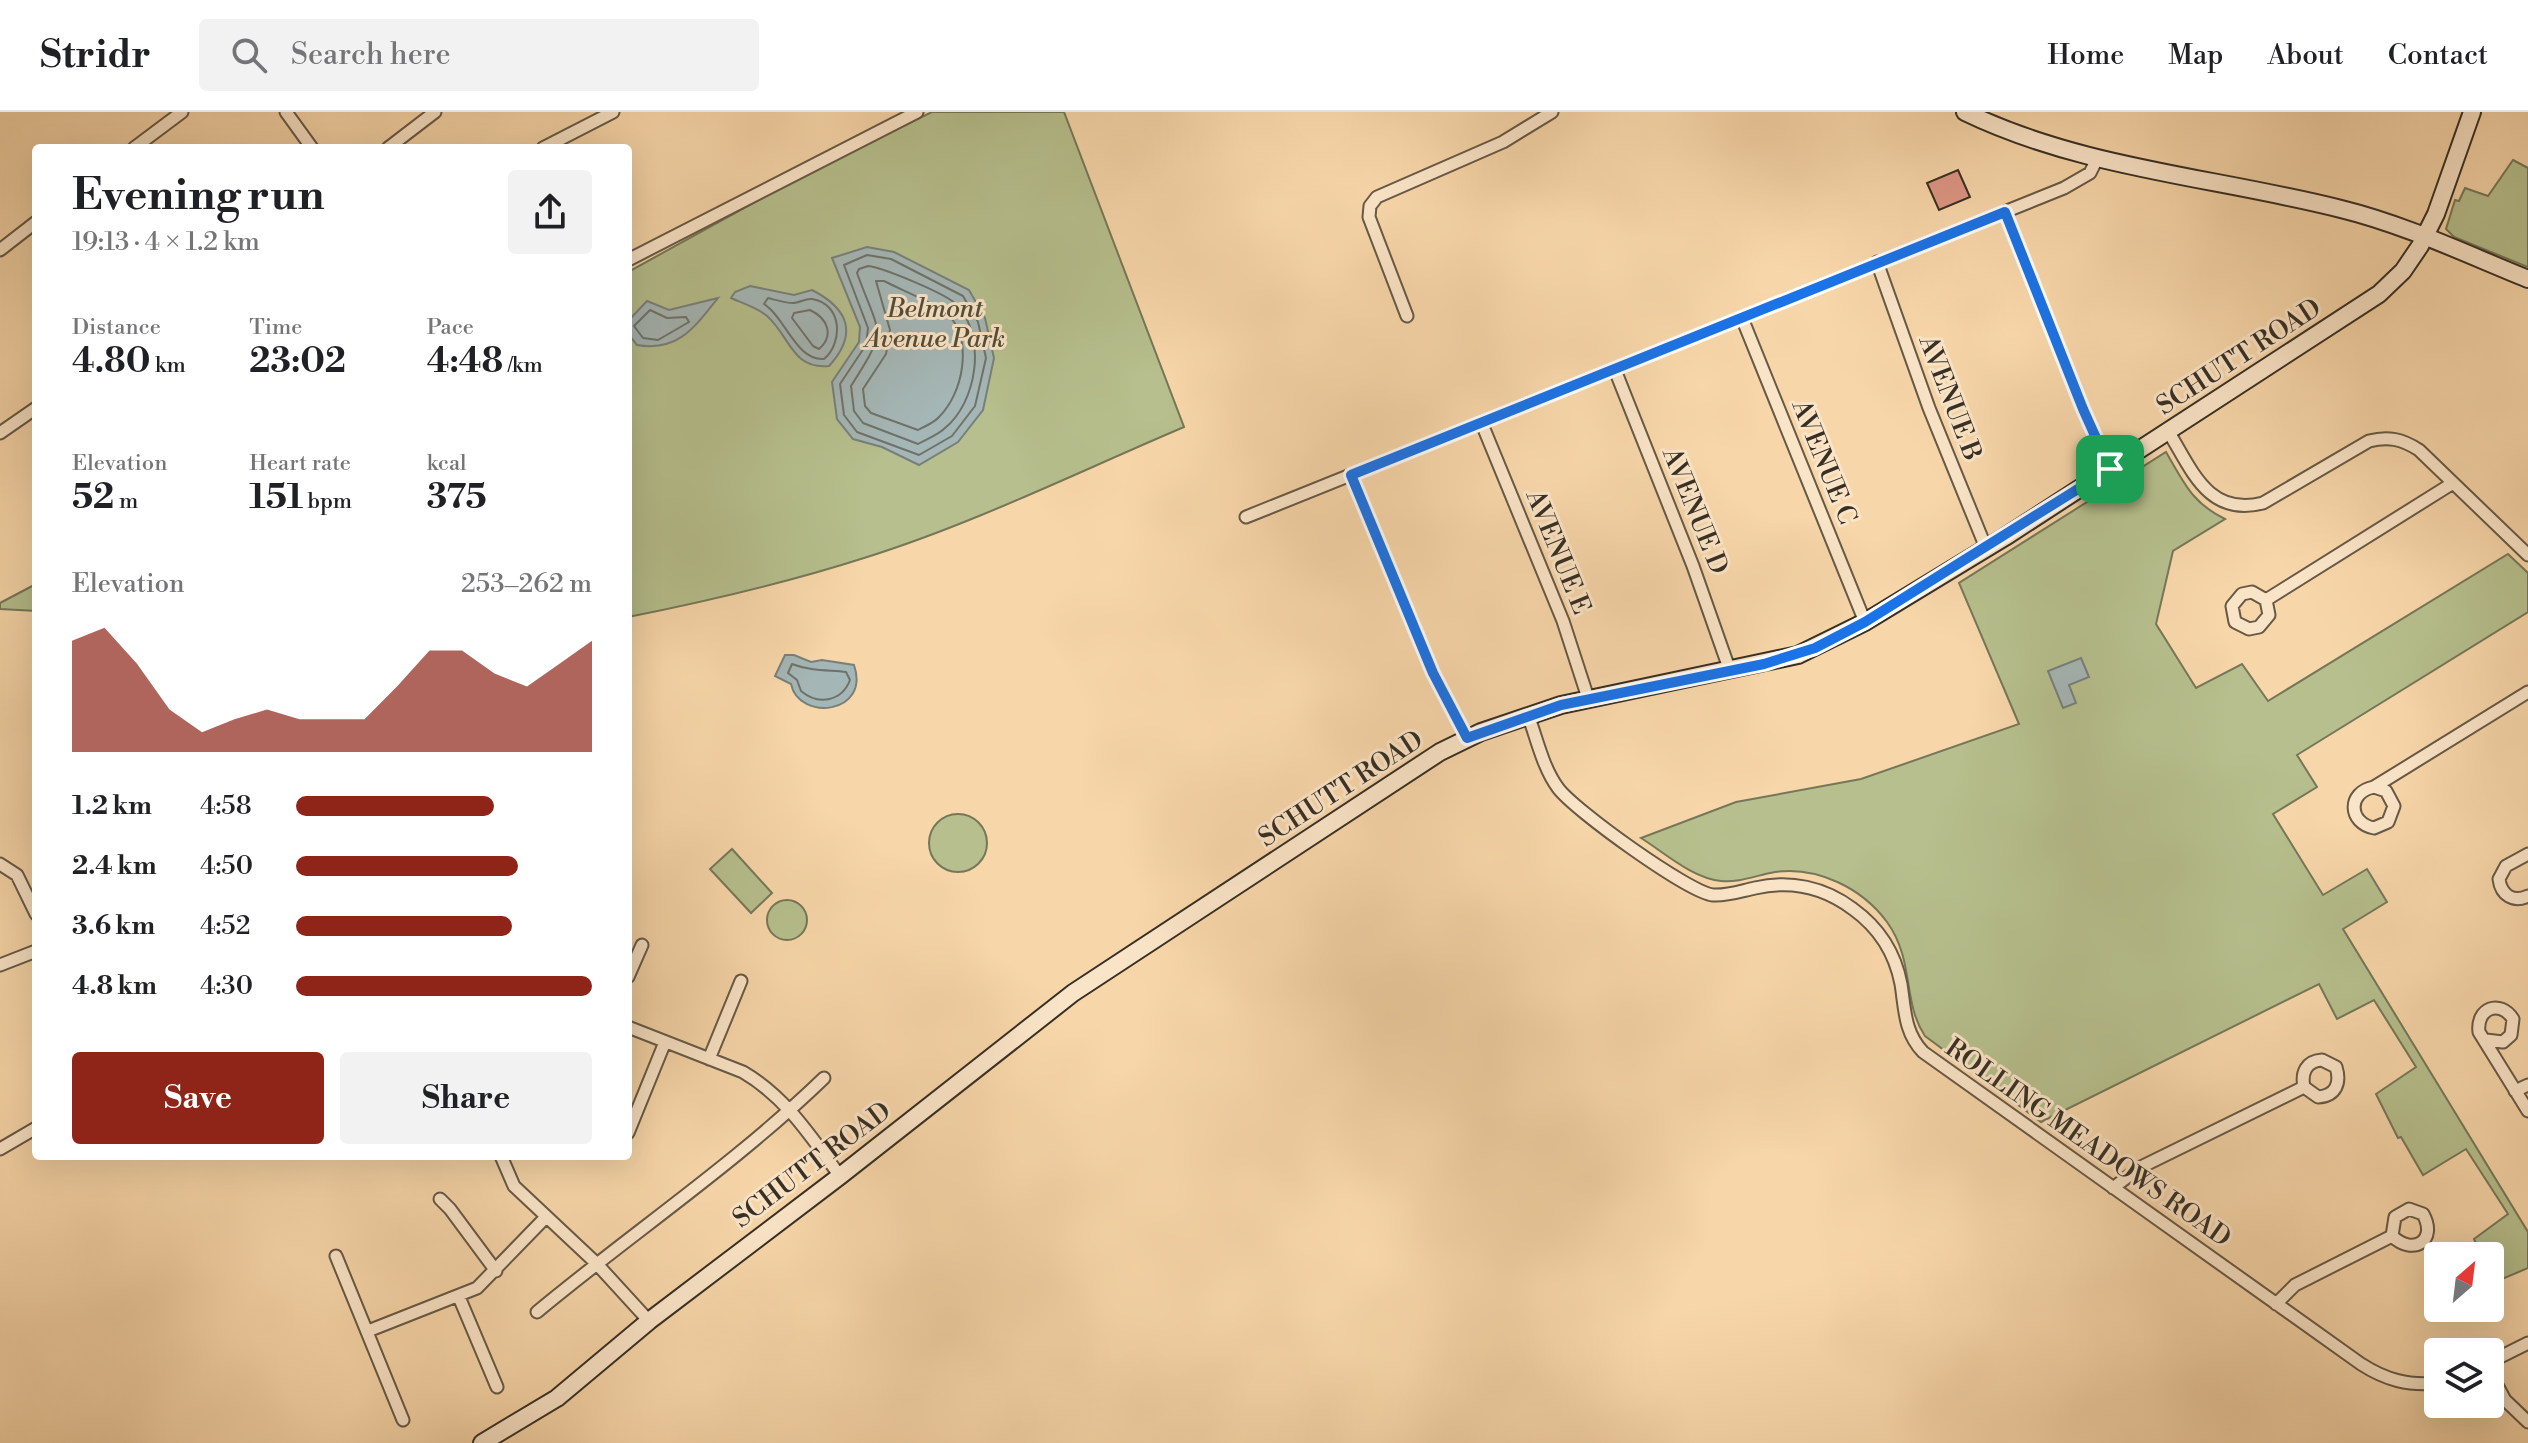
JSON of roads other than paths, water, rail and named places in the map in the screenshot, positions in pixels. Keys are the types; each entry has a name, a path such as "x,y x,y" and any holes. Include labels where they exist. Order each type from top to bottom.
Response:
{"street":[{"path":"139,144 182,112"},
{"path":"286,112 309,144"},
{"path":"393,144 435,112"},
{"path":"551,144 613,112"},
{"path":"632,258 917,112"},
{"path":"1407,316 1369,217 1370,206 1377,197 1503,142 1552,112"},
{"path":"1965,112 2027,138 2097,159 2337,208 2394,223 2528,279"},
{"name":"SCHUTT ROAD","path":"482,1443 557,1398 649,1321 1073,993 1387,784 1467,738 1528,715 1588,698 1798,655 1865,622 2110,469 2379,294 2403,271 2436,214 2472,112"},
{"path":"1246,517 2005,212 2082,179 2090,173 2097,159"},
{"path":"2005,212 2110,469"},
{"path":"0,250 32,225"},
{"name":"AVENUE B","path":"1877,262 1929,408 1986,548"},
{"name":"AVENUE C","path":"1742,318 1865,622"},
{"name":"AVENUE D","path":"1615,370 1698,578 1730,671"},
{"path":"0,433 32,411"},
{"name":"AVENUE E","path":"1482,424 1563,621 1588,698"},
{"path":"2168,431 2202,486 2220,500 2237,505 2263,503 2351,449 2378,438 2407,443 2528,555"},
{"path":"1351,475 1433,673 1467,738"},
{"path":"2266,600 2453,483"},
{"path":"2374,787 2528,692"},
{"name":"ROLLING MEADOWS ROAD","path":"1528,715 1550,775 1565,797 1689,886 1705,893 1723,895 1768,886 1797,885 1828,894 1856,911 1879,934 1894,960 1907,1027 1917,1046 2377,1374 2402,1383 2424,1383"},
{"path":"2528,854 2522,863 2502,869 2499,885 2508,897 2518,899 2528,896"},
{"path":"0,864 17,875 32,906"},
{"path":"632,968 642,945"},
{"path":"0,965 32,953"},
{"path":"709,1059 741,981"},
{"path":"632,1029 759,1081 791,1110 840,1176"},
{"path":"2486,1040 2528,1111"},
{"path":"632,1123 665,1042"},
{"path":"537,1312 596,1263 695,1189 791,1110 824,1078"},
{"path":"2515,1091 2528,1085"},
{"path":"2113,1188 2139,1168 2304,1087"},
{"path":"0,1149 32,1130"},
{"path":"503,1160 514,1186 596,1263 649,1321"},
{"path":"440,1199 496,1271"},
{"path":"368,1331 477,1288 545,1218"},
{"path":"2276,1304 2295,1285 2392,1236"},
{"path":"336,1256 403,1420"},
{"path":"459,1297 497,1387"},
{"path":"2504,1355 2528,1343"},
{"path":"2504,1398 2528,1422"}],"water":[{"path":"867,247 894,252 969,290 985,318 994,358 983,410 958,442 919,465 882,447 853,439 837,419 832,382 859,342 860,327 832,258"},
{"path":"750,286 794,295 812,290 834,305 845,323 846,333 844,343 829,366 807,363 767,316 731,298 735,292"},
{"path":"718,298 693,328 674,341 664,345 637,345 632,339 632,317 647,301 669,310"},
{"path":"785,655 811,662 822,660 854,665 857,681 852,694 844,703 832,707 819,708 807,704 797,696 791,684 775,676"},
{"path":"2081,658 2089,677 2069,685 2076,703 2063,708 2048,671"}],"park label":[{"name":"Belmont Avenue Park","path":"935,324"}]}
